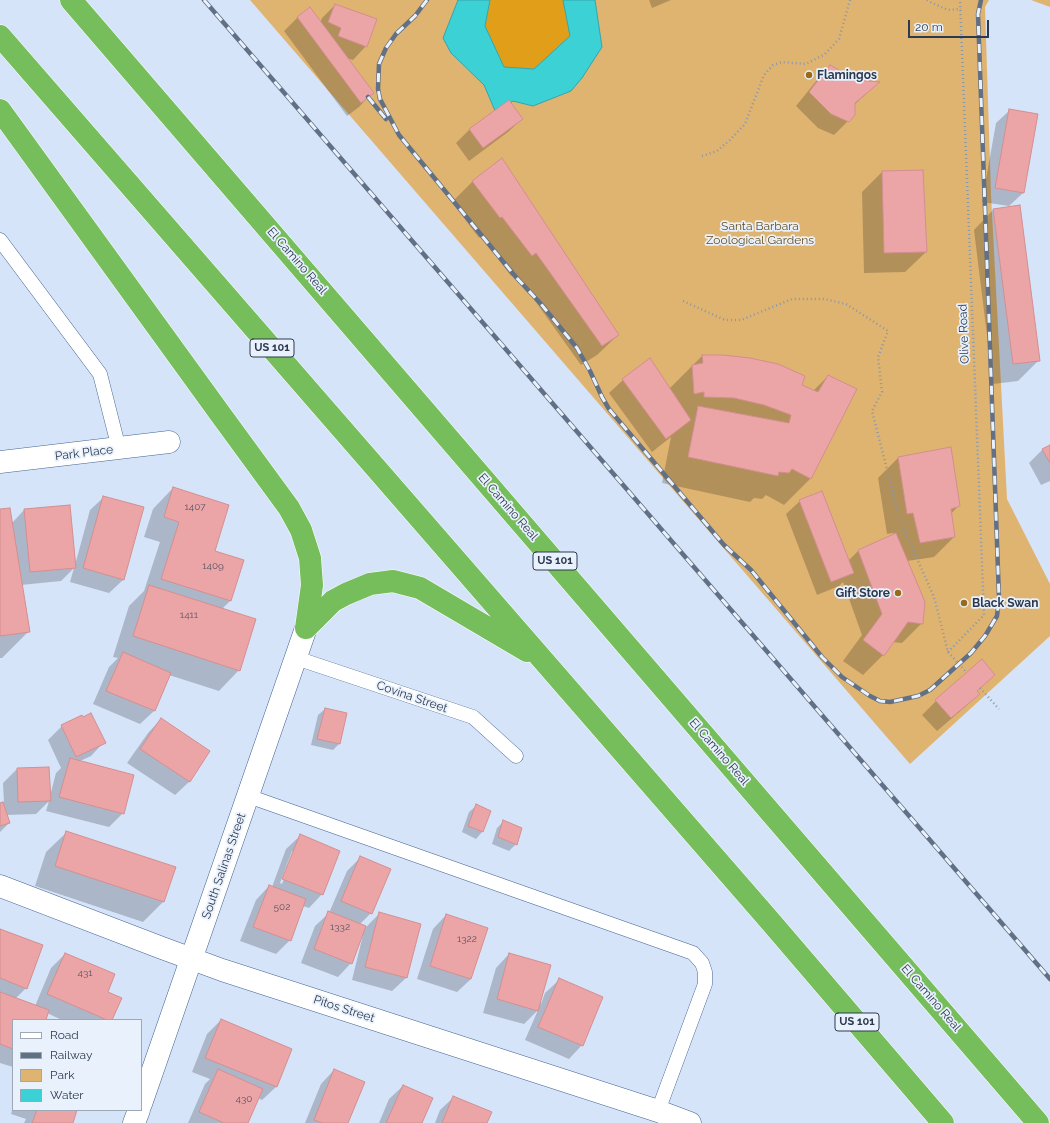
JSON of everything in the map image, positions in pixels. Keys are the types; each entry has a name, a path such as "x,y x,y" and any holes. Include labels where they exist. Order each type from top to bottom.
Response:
{"highway":[{"name":"El Camino Real","path":"72,0 1038,1123"},
{"name":"US 101","path":"0,36 544,661 943,1123"},
{"path":"0,110 289,508 301,530 310,558 312,585 306,628"},
{"path":"306,628 333,602 346,594 370,584 393,581 420,588 544,661"}],"street":[{"name":"Park Place","path":"0,462 169,442"},
{"name":"South Salinas Street","path":"142,1101 306,628"},
{"name":"Pitos Street","path":"0,886 192,959 658,1111 690,1123"},
{"path":"134,1123 139,1111"}],"lane":[{"path":"0,240 100,374 119,449"},
{"name":"Covina Street","path":"296,658 473,718 516,756"},
{"path":"248,796 693,953 702,963 705,972 705,984 658,1111"}],"path":[{"path":"702,156 717,151 745,124 764,75 773,65 782,62 806,64 825,54 839,39 850,0"},
{"path":"927,0 948,10 961,9"},
{"name":"Olive Road","path":"948,652 984,615 960,0"},
{"path":"683,301 726,320 741,320 792,299 824,299 846,304 888,331 878,357 882,392 872,411 900,520 934,597 948,652 966,672"},
{"path":"980,688 999,709"}],"green space":[{"name":"Santa Barbara Zoological Gardens","path":"250,0 989,0 985,7 991,194 1007,499 1050,584 1050,636 910,764"},
{"path":"1031,0 1050,0 1050,7"}],"shaded area":[{"path":"490,0 563,0 570,36 534,69 504,67 485,26"}],"water":[{"path":"458,0 490,0 485,26 504,67 534,69 570,36 563,0 595,0 602,47 582,78 571,91 533,106 513,101 496,113 484,85 451,53 443,38"}],"building":[{"path":"335,4 377,19 367,47 338,36 341,28 328,22"},
{"path":"310,7 374,93 361,103 297,17"},
{"path":"830,65 857,80 880,82 855,103 855,115 849,122 831,114 809,92"},
{"path":"509,100 523,119 483,148 469,129"},
{"path":"1009,109 1038,114 1024,193 995,188"},
{"path":"502,158 619,335 602,346 536,253 532,256 502,217 500,218 472,181"},
{"path":"923,170 927,252 884,253 882,171"},
{"path":"1020,205 1040,361 1013,364 993,209"},
{"path":"702,355 723,355 750,358 778,364 805,376 802,385 818,392 828,375 857,389 811,479 792,469 789,473 779,472 778,476 688,457 698,406 789,423 791,415 764,405 734,398 704,397 704,392 694,394 692,365 703,363"},
{"path":"650,358 691,420 666,439 622,379"},
{"path":"1050,445 1050,463 1042,449"},
{"path":"951,447 960,506 951,509 955,537 920,543 913,513 907,514 898,457"},
{"path":"173,487 229,505 215,551 244,560 231,601 161,579 179,522 164,517"},
{"path":"822,491 854,573 831,582 799,500"},
{"path":"103,496 144,507 124,580 83,568"},
{"path":"70,505 76,568 30,572 24,509"},
{"path":"10,508 30,632 0,636 0,509"},
{"path":"896,533 925,602 923,624 908,622 884,656 863,640 882,614 858,550"},
{"path":"149,585 256,619 240,671 133,636"},
{"path":"123,652 171,673 155,711 106,691"},
{"path":"982,659 995,675 977,691 980,694 951,718 935,700"},
{"path":"325,708 347,713 340,744 317,739"},
{"path":"91,713 106,743 76,757 61,725 82,715 83,717"},
{"path":"161,718 210,751 190,782 140,749"},
{"path":"70,758 134,775 124,814 59,797"},
{"path":"49,767 51,801 18,802 17,768"},
{"path":"3,802 10,823 0,826 0,803"},
{"path":"476,804 491,811 483,832 468,826"},
{"path":"503,820 522,828 517,845 498,837"},
{"path":"66,831 176,867 164,902 55,866"},
{"path":"300,834 340,851 323,895 282,879"},
{"path":"360,856 391,869 372,914 341,901"},
{"path":"269,885 306,899 291,941 253,927"},
{"path":"328,911 366,926 352,964 314,949"},
{"path":"379,912 421,924 407,978 365,967"},
{"path":"446,914 488,928 471,979 430,966"},
{"path":"0,929 43,945 27,989 0,978"},
{"path":"65,953 115,974 108,992 122,998 112,1019 105,1019 47,994"},
{"path":"509,953 551,965 538,1011 497,999"},
{"path":"559,978 603,997 583,1046 538,1027"},
{"path":"0,992 49,1010 46,1019 12,1019 12,1049 0,1044"},
{"path":"221,1019 292,1049 277,1087 205,1058"},
{"path":"218,1069 263,1089 248,1123 224,1123 199,1112"},
{"path":"334,1069 365,1082 348,1123 322,1123 314,1120"},
{"path":"403,1085 433,1098 422,1123 386,1123"},
{"path":"453,1096 492,1112 487,1123 442,1123"},
{"path":"37,1111 77,1111 73,1123 32,1123"}],"railway":[{"path":"204,0 1050,979"},
{"path":"427,0 415,16 396,34 386,48 379,64 378,89 380,99 399,135 515,276 541,304 577,348 609,409 724,545 751,570 822,657 842,677 870,696 880,701 890,702 918,696 930,690 971,653 985,636 997,616 999,598 978,14 981,0"},
{"path":"368,97 386,119"}],"place":[{"name":"Flamingos","path":"809,75"},
{"name":"Gift Store","path":"898,593"},
{"name":"Black Swan","path":"964,603"}]}
